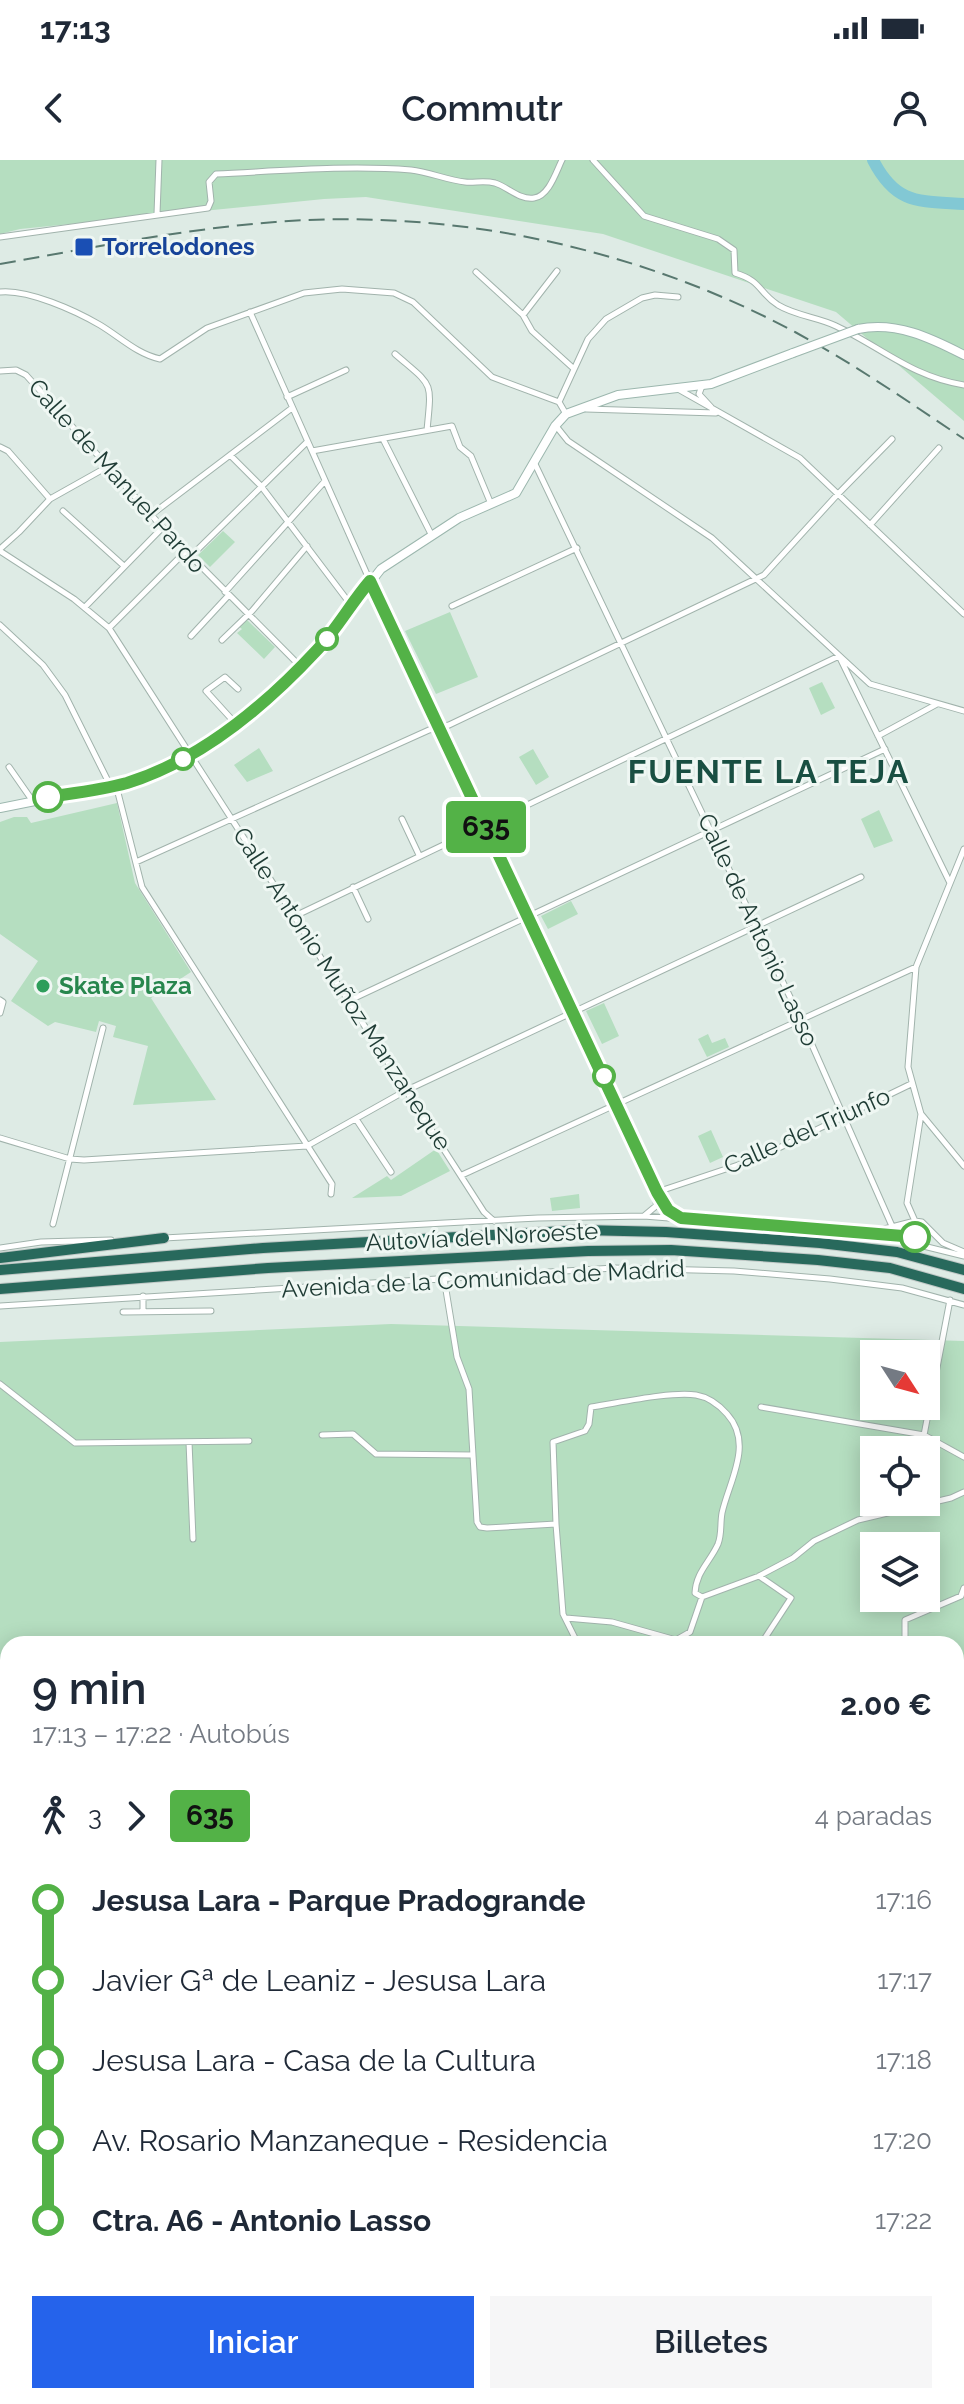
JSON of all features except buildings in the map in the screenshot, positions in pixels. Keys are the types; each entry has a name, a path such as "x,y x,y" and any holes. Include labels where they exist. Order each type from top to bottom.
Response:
{"highway":[{"name":"Autovía del Noroeste","path":"0,1270 263,1248 582,1230 666,1232 820,1243 897,1252 964,1270"},
{"path":"0,1258 164,1238"},
{"name":"Autovía del Noroeste","path":"0,1289 268,1268 573,1251 671,1250 890,1268 964,1289"}],"main road":[{"path":"0,808 113,786 161,769 190,755 236,724 327,639 381,569 459,518 516,493 555,426 566,414 618,395 702,386 734,378 858,329 883,327 917,333 964,355"}],"street":[{"path":"157,214 159,160"},
{"path":"0,237 208,208 211,201 209,182 216,174 326,169 412,170 466,182 498,184 516,194 539,197 548,188 562,160"},
{"path":"593,160 644,216 718,239 734,250 735,273 752,278 775,303 837,326 913,370 964,385"},
{"path":"523,315 557,271"},
{"path":"476,272 523,315 532,331 573,368"},
{"path":"0,292 22,293 80,314 141,353 160,359 207,328 304,293 342,289 375,290 404,296 492,377 559,402 566,414"},
{"path":"559,402 588,339 606,319 642,298 655,295 678,297"},
{"path":"250,312 370,581 657,1192 668,1210 681,1218"},
{"path":"395,354 428,382 431,389 427,430"},
{"name":"Calle de Manuel Pardo","path":"0,371 16,370 26,375 163,528 300,667"},
{"path":"287,397 346,370"},
{"path":"702,386 699,394 717,413"},
{"path":"676,388 800,458 964,614"},
{"path":"151,515 292,408"},
{"path":"579,408 717,413"},
{"path":"312,451 452,426 460,447 471,456 491,505"},
{"path":"555,426 568,441 712,538 870,684 964,711"},
{"path":"383,439 431,534"},
{"path":"136,862 439,728 764,575 892,439"},
{"path":"109,628 307,442"},
{"path":"0,447 8,451 50,499"},
{"path":"870,525 939,448"},
{"path":"230,455 261,486 351,605"},
{"name":"Calle de Antonio Lasso","path":"535,464 801,1020 892,1226"},
{"path":"0,550 50,499 107,467"},
{"path":"191,636 325,481"},
{"path":"63,511 124,566"},
{"path":"85,607 163,528"},
{"path":"222,640 307,546"},
{"path":"452,606 577,548"},
{"name":"Calle Antonio Muñoz Manzaneque","path":"0,550 85,607 109,628 405,1091 484,1212 494,1221"},
{"path":"0,625 43,665 65,695 113,786 142,887 332,1184 331,1194"},
{"path":"839,656 950,883"},
{"path":"295,916 839,656"},
{"path":"236,724 206,691 225,677 238,689"},
{"path":"878,736 938,704"},
{"path":"348,1001 885,749"},
{"path":"9,767 32,800"},
{"path":"402,819 419,855"},
{"path":"964,849 916,967 908,1055 911,1084 921,1114 964,1166"},
{"path":"0,1138 70,1159 84,1160 307,1146 405,1091 861,877"},
{"path":"353,887 368,919"},
{"path":"462,1175 916,967"},
{"path":"0,1000 3,1002 0,1013"},
{"path":"53,1224 103,1028"},
{"name":"Calle del Triunfo","path":"657,1192 756,1159 911,1084"},
{"path":"915,1221 907,1203 921,1114"},
{"path":"356,1119 391,1172"},
{"path":"644,1216 656,1206 657,1192"},
{"name":"Avenida de la Comunidad de Madrid","path":"0,1248 41,1242 644,1216 879,1235 964,1254"},
{"path":"843,1231 884,1229 915,1221 927,1225 943,1243 964,1254"},
{"name":"Avenida de la Comunidad de Madrid","path":"0,1306 614,1268 673,1268 830,1279 902,1288 964,1305"},
{"path":"444,1278 457,1357 469,1389 477,1522 480,1527 556,1524"},
{"path":"143,1296 143,1311"},
{"path":"924,1435 950,1300"},
{"path":"123,1312 211,1311"},
{"path":"0,1384 75,1443 249,1441"},
{"path":"574,1636 565,1618 556,1524 553,1442 585,1431 591,1407 696,1395 709,1399 731,1418 738,1431 738,1461 722,1515 717,1545 696,1578 695,1593 702,1597 759,1576 793,1558 814,1541 858,1520 951,1498 964,1492"},
{"path":"761,1407 924,1435 964,1457"},
{"path":"322,1435 353,1434 376,1454 472,1455"},
{"path":"189,1442 193,1539"},
{"path":"759,1576 791,1598 766,1636"},
{"path":"905,1636 905,1620 961,1596 964,1588"},
{"path":"683,1636 690,1632 702,1597"},
{"path":"565,1618 612,1622 662,1636"}],"green space":[{"path":"0,160 964,160 964,421 836,312 603,234 366,197 20,229 0,234"},
{"path":"223,531 235,542 210,567 198,555"},
{"path":"450,612 478,677 436,694 405,631"},
{"path":"245,618 275,647 264,659 237,633 242,629 238,626"},
{"path":"822,682 835,708 821,715 809,688"},
{"path":"259,748 273,771 247,782 234,765"},
{"path":"533,749 549,777 536,785 519,757"},
{"path":"117,803 135,883 191,972 151,998 216,1100 133,1105 148,1046 113,1037 116,1026 99,1021 96,1032 55,1022 48,1026 11,1001 38,961 0,934 0,822 27,817 31,823"},
{"path":"879,810 893,841 874,848 861,819"},
{"path":"571,901 578,914 548,929 541,916"},
{"path":"604,1003 619,1036 602,1044 586,1011"},
{"path":"708,1034 712,1043 725,1038 729,1047 707,1057 698,1039"},
{"path":"711,1130 723,1157 710,1163 698,1136"},
{"path":"436,1149 450,1171 401,1196 352,1198 387,1176 391,1180"},
{"path":"579,1194 580,1208 552,1211 550,1198"},
{"path":"391,1324 930,1340 860,1340 860,1420 940,1420 940,1340 964,1341 964,1636 0,1636 0,1342"}],"waterway":[{"path":"873,160 891,185 910,198 964,204"}],"railway":[{"path":"0,264 172,234 241,225 342,219 410,221 543,240 673,277 735,303 839,357 964,439"}],"bus line":[{"name":"635","path":"48,797 130,782 200,749 236,724 300,667 327,639 370,581 668,1210 681,1218 915,1237"}],"place":[{"name":"Torrelodones","path":"84,247"},
{"name":"Skate Plaza","path":"43,986"}],"district":[{"name":"FUENTE LA TEJA","path":"769,772"}]}
